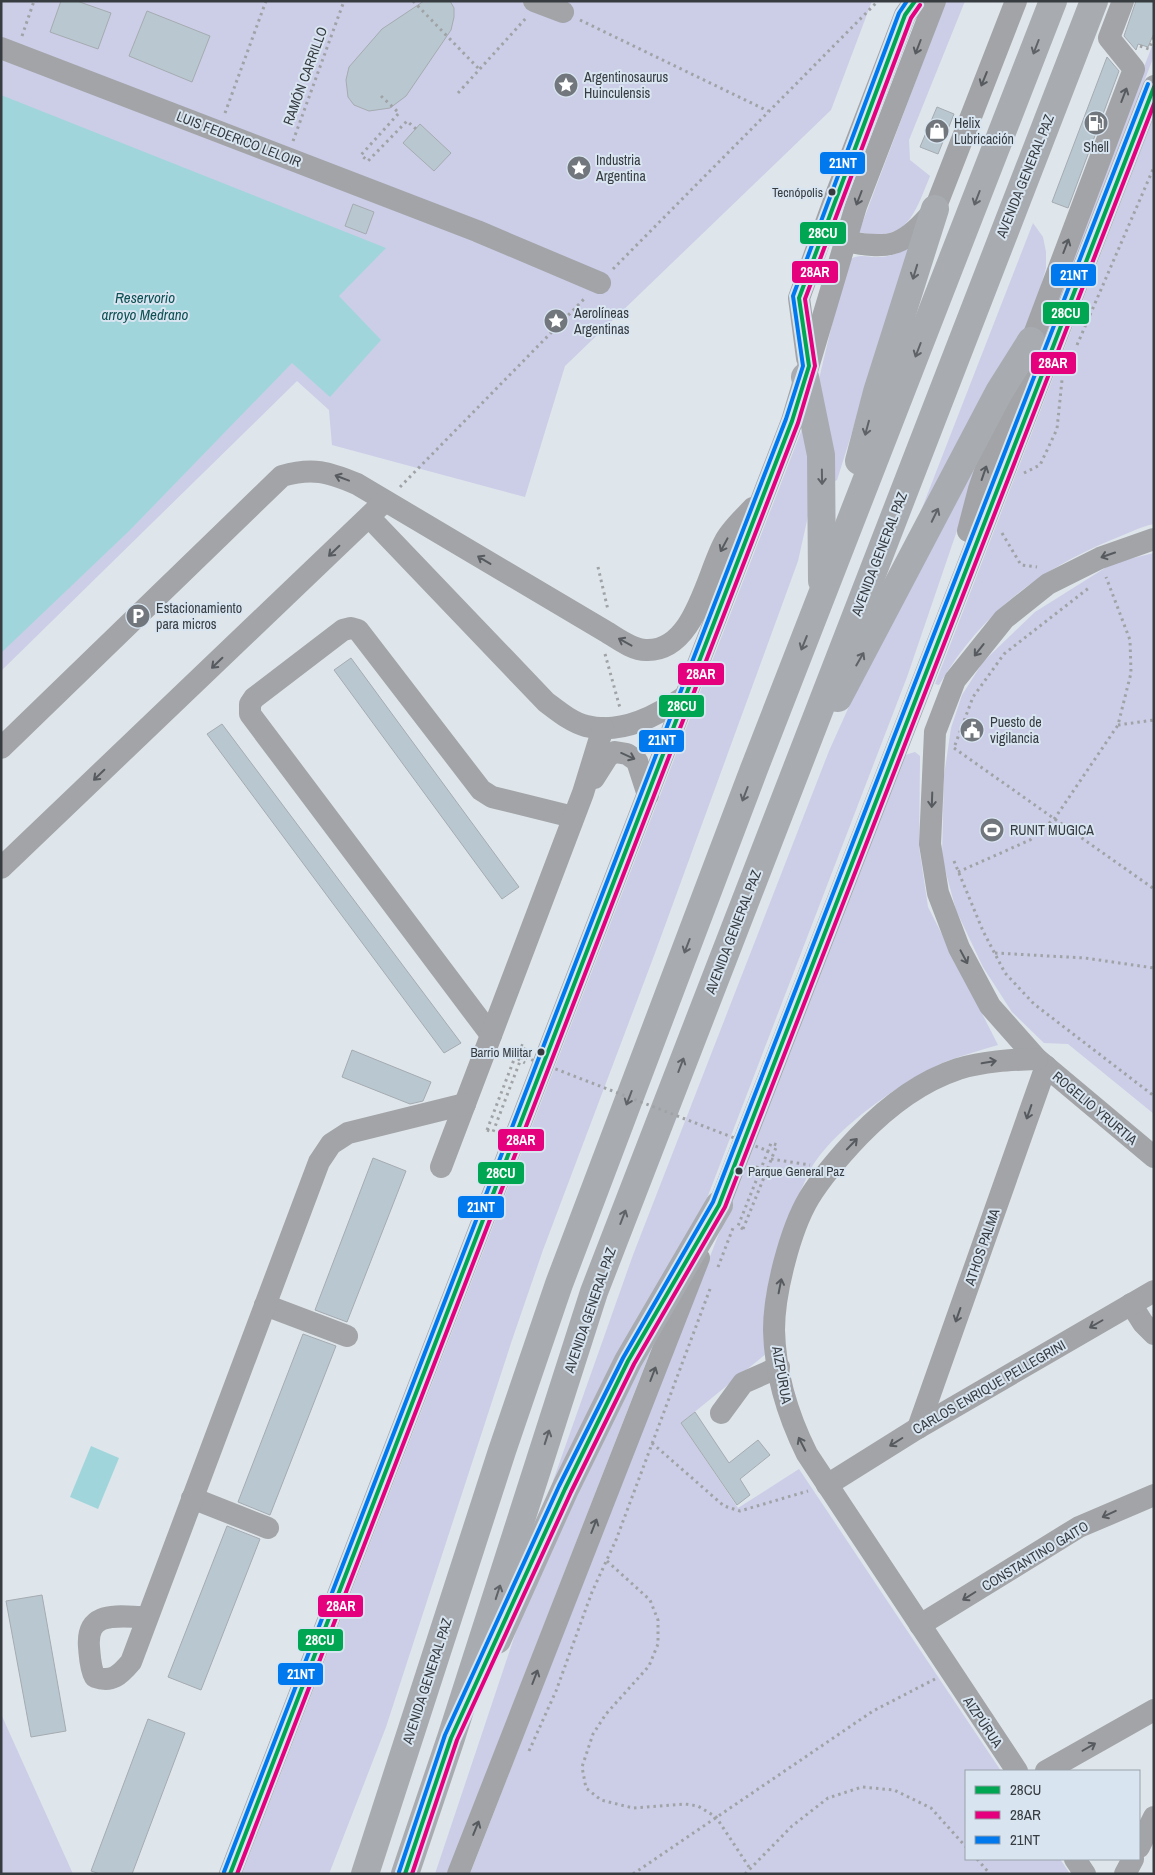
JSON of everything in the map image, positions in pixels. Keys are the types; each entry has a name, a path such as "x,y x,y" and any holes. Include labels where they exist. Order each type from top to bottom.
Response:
{"highway":[{"name":"AVENIDA GENERAL PAZ","path":"365,1874 496,1469 559,1284 751,778 1053,1"},
{"name":"AVENIDA GENERAL PAZ","path":"405,1874 451,1738 594,1292 1094,1"},
{"path":"822,598 877,392 935,209"},
{"path":"792,778 864,652 999,392 1031,341"},
{"path":"807,372 821,455 822,598"},
{"path":"451,1738 566,1489 628,1361 719,1205"},
{"path":"359,1874 377,1836"}],"street":[{"path":"807,372 799,298 905,15 915,1"},
{"path":"230,1874 765,494 792,421 856,206 935,1"},
{"path":"846,241 863,245 888,245 906,239 917,231 935,209 1016,1"},
{"path":"946,622 979,490 1031,341 1134,69 1108,38 1123,1"},
{"path":"536,2 563,12"},
{"name":"LUIS FEDERICO LELOIR","path":"8,51 477,230 600,283"},
{"path":"458,1874 1154,86"},
{"path":"1,748 259,496 282,476 301,470 321,471 357,484 604,631 635,648 646,650 670,645 690,622 724,542 765,494"},
{"path":"1,868 370,518 385,501"},
{"path":"370,518 546,702 566,717 585,726 603,728 624,726 653,717 687,695"},
{"name":"ROGELIO YRURTIA","path":"1154,539 1100,558 1048,584 1004,619 956,680 935,732 930,844 938,893 959,948 990,1006 1041,1062 1154,1157"},
{"path":"491,1035 250,714 250,704 254,698 343,630 351,628 358,630 481,790 492,796 573,818"},
{"path":"908,720 935,732"},
{"path":"441,1168 584,793 603,728"},
{"path":"584,793 608,756 615,752 627,754 637,761 648,794"},
{"name":"AIZPÚRUA","path":"1015,1770 827,1485 793,1428 779,1366 774,1329 786,1256 809,1199 829,1168 873,1122 900,1099 928,1082 958,1069 990,1061 1041,1062"},
{"name":"ATHOS PALMA","path":"918,1428 1041,1062"},
{"path":"146,1617 320,1162 331,1144 348,1133 369,1126 465,1104"},
{"name":"CARLOS ENRIQUE PELLEGRINI","path":"827,1485 918,1428 1154,1291"},
{"path":"1131,1304 1143,1323 1154,1334"},
{"path":"265,1305 347,1336"},
{"path":"721,1413 743,1383 779,1366"},
{"name":"CONSTANTINO GAITO","path":"920,1625 1079,1527 1154,1495"},
{"path":"192,1498 268,1528"},
{"path":"1048,1770 1154,1710"},
{"path":"1140,1845 1154,1817"},
{"path":"1076,1860 1085,1874"},
{"path":"1125,1874 1132,1860"}],"path":[{"path":"8,51 34,1"},
{"path":"219,130 266,1"},
{"name":"RAMÓN CARRILLO","path":"287,158 344,1"},
{"path":"413,1 480,70"},
{"path":"385,501 878,1"},
{"path":"458,93 480,70 536,2"},
{"path":"563,12 768,111"},
{"path":"381,96 399,112 361,155 368,161 407,120 416,129"},
{"path":"1074,349 1154,167"},
{"path":"1019,482 1023,473 1040,465 1057,429 1063,377"},
{"path":"999,528 1021,565 1044,568"},
{"path":"953,757 954,748 973,697 1004,654 1075,597 1106,576 1115,573"},
{"path":"958,872 1030,840 1055,818 1118,725 1131,673 1130,640 1106,576"},
{"path":"1118,725 1154,720"},
{"path":"954,748 1154,889"},
{"path":"953,857 958,872 1005,973 1034,1004 1154,1096"},
{"path":"995,954 1085,958 1154,968"},
{"path":"520,1045 526,1048 522,1056 493,1132 487,1130 520,1045"},
{"path":"510,1055 516,1057"},
{"path":"522,1056 768,1150"},
{"path":"771,1142 777,1145 743,1229 738,1226 768,1150 771,1142"},
{"path":"771,1159 829,1168"},
{"path":"756,1167 767,1170"},
{"path":"633,1426 724,1506 740,1512 827,1485"},
{"path":"607,1561 650,1600 658,1620 658,1644 649,1666 606,1714 593,1734 582,1767 586,1788 600,1800 633,1808 685,1804 698,1806 716,1817 749,1868"},
{"path":"633,1874 872,1710 949,1672"},
{"path":"745,1874 792,1826 828,1798 862,1787 894,1790 931,1808 965,1846"},
{"path":"978,1860 990,1874"}],"shaded area":[{"name":"Tecnópolis","path":"1,1 872,1 831,110 565,366 525,497 332,445 329,410 297,381 1,671"},
{"path":"946,1 965,1 909,140 910,160 930,176 919,203 906,223 888,233 859,232"},
{"path":"1154,41 1154,56 1003,444 1064,275"},
{"path":"1154,116 1154,524 1111,540 1058,566 1034,581 992,616 955,660 939,685 935,684"},
{"path":"1033,223 1043,237 1046,252 1046,268 1030,324 910,539"},
{"path":"910,248 837,480 833,482 819,379 835,312 851,259 861,256 887,256"},
{"path":"804,424 812,498 798,561 655,953 543,1250 386,1727 329,1874 242,1874"},
{"path":"992,428 907,677 704,1206 557,1482 553,1481 633,1255 829,751 865,671"},
{"path":"1154,553 1154,1114 1068,1044 1044,1043 1012,1012 983,967 956,910 942,858 944,776 951,728 962,695 983,662 1035,612 1113,563"},
{"name":"Parque General Paz","path":"915,752 920,756 919,847 928,907 998,1045 947,1061 891,1092 852,1122 821,1154 811,1169 797,1200 775,1267 765,1316 764,1341 766,1354 681,1423 738,1508 799,1469 1000,1770 965,1770 965,1860 1061,1860 1070,1874 470,1874 905,755"},
{"path":"649,1334 656,1337 447,1874 435,1874 524,1608"},
{"path":"1,1714 73,1874 1,1874"}],"water":[{"name":"Reservorio arroyo Medrano","path":"1,95 386,248 339,296 381,340 330,397 292,363 130,530 1,653"},
{"path":"91,1446 119,1458 98,1509 70,1497"}],"building":[{"path":"61,1 77,1 111,13 98,49 50,32"},
{"path":"424,1 450,1 454,8 451,30 406,96 390,108 369,111 354,105 348,97 346,80 349,67 382,29"},
{"path":"1136,1 1154,1 1154,33 1148,47 1138,44 1136,50 1124,36"},
{"path":"147,11 210,36 192,82 129,56"},
{"path":"1107,57 1119,71 1068,208 1052,202"},
{"name":"Helix Lubricación","path":"937,107 954,114 938,154 920,147"},
{"path":"420,124 451,153 434,171 403,143"},
{"path":"353,204 374,212 366,234 345,226"},
{"path":"351,658 519,887 502,899 334,670"},
{"path":"222,724 461,1043 444,1053 207,734"},
{"path":"352,1050 431,1082 423,1101 410,1104 342,1077"},
{"path":"373,1158 406,1171 347,1322 315,1310"},
{"path":"303,1334 336,1346 270,1515 238,1502"},
{"path":"695,1412 729,1463 758,1440 770,1455 740,1479 750,1495 737,1505 681,1423"},
{"path":"227,1526 260,1539 201,1690 168,1677"},
{"path":"42,1595 66,1731 31,1737 6,1601"},
{"path":"148,1719 185,1733 132,1874 100,1874 91,1871"}],"transit line":[{"name":"21NT","path":"224,1872 786,419 803,366 793,296 899,13 907,1"},
{"name":"28CU","path":"230,1874 792,421 809,366 799,298 905,15 915,1"},
{"name":"28AR","path":"237,1874 798,423 815,366 805,299 911,18 920,5"},
{"name":"21NT","path":"399,1872 445,1735 559,1486 623,1358 713,1202 1148,84"},
{"name":"28CU","path":"405,1874 451,1738 565,1489 628,1361 719,1205 1154,87"},
{"name":"28AR","path":"412,1874 457,1740 571,1492 634,1364 725,1207 1154,104"}],"place":[{"name":"Argentinosaurus Huinculensis","path":"566,85"},
{"name":"Shell","path":"1096,123"},
{"name":"Helix Lubricación","path":"937,131"},
{"name":"Industria Argentina","path":"579,168"},
{"name":"Tecnópolis","path":"832,192"},
{"name":"Aerolíneas Argentinas","path":"556,321"},
{"name":"Estacionamiento para micros","path":"138,616"},
{"name":"Puesto de vigilancia","path":"972,730"},
{"name":"RUNIT MUGICA","path":"992,830"},
{"name":"Barrio Militar","path":"541,1052"},
{"name":"Parque General Paz","path":"739,1171"}]}
